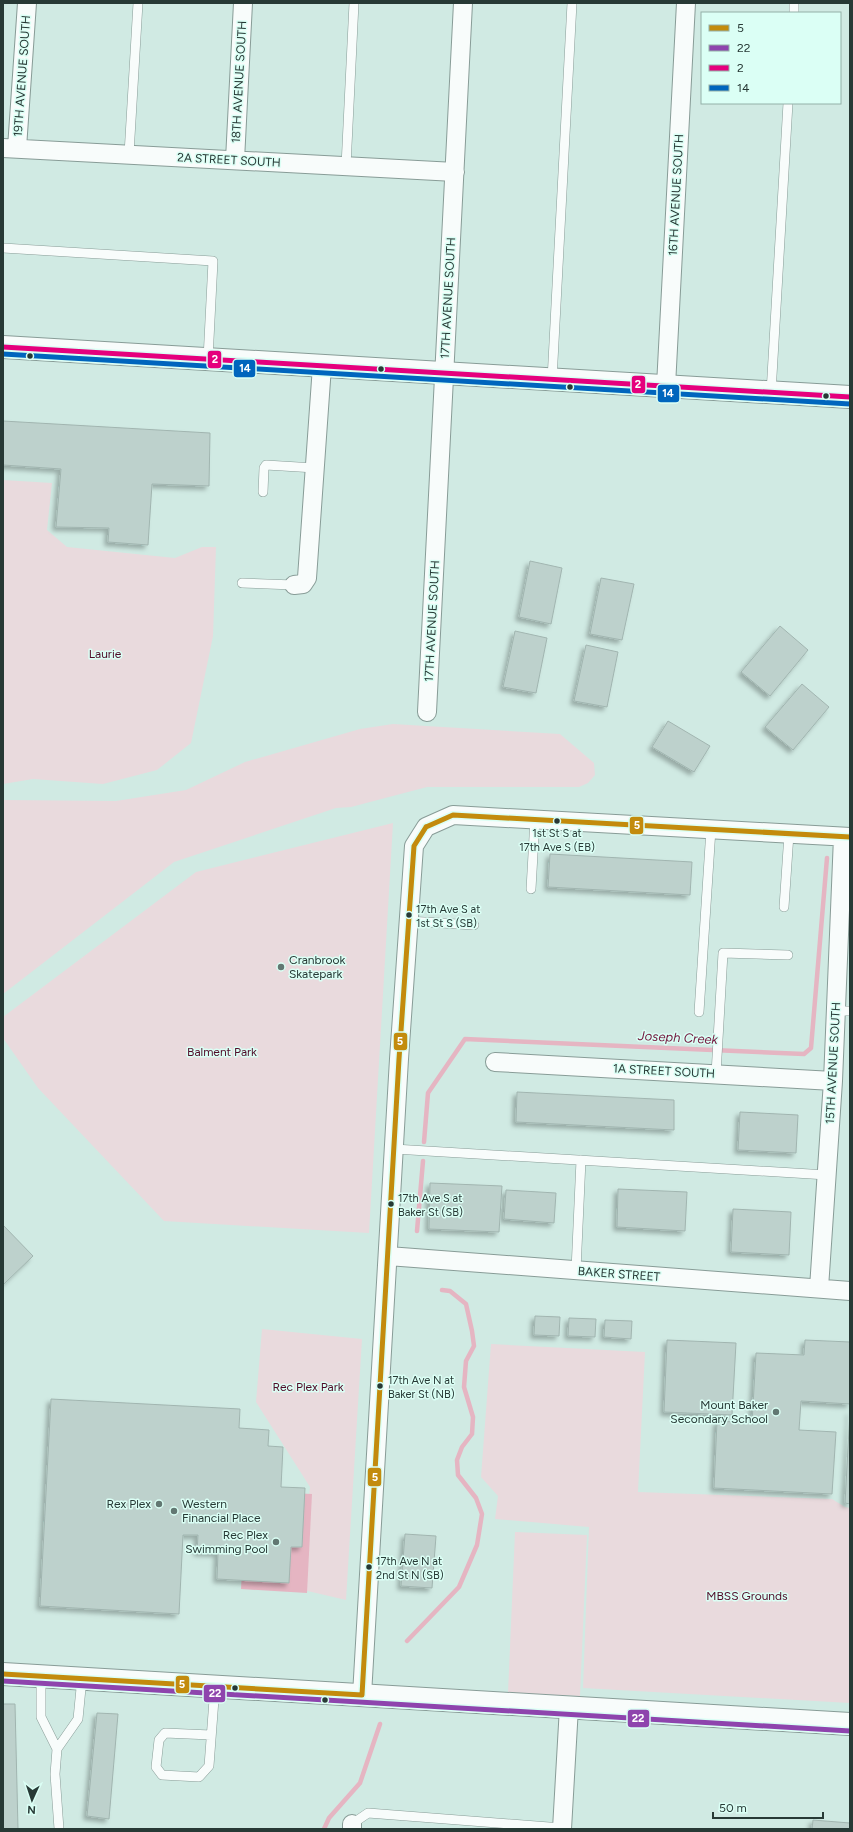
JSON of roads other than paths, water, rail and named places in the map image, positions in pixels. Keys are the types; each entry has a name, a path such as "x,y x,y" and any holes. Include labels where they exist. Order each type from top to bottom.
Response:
{"main road":[{"path":"3,347 850,397"},
{"path":"3,1674 850,1724"}],"street":[{"name":"19TH AVENUE SOUTH","path":"10,148 27,3"},
{"name":"18TH AVENUE SOUTH","path":"235,160 243,3"},
{"name":"17TH AVENUE SOUTH","path":"427,712 463,3"},
{"name":"16TH AVENUE SOUTH","path":"666,386 686,3"},
{"name":"2A STREET SOUTH","path":"10,148 454,172"},
{"path":"294,585 303,584 308,578 322,366"},
{"path":"362,1695 394,1149 414,846 426,827 453,815 847,837"},
{"name":"15TH AVENUE SOUTH","path":"819,1288 833,1081 843,1011 847,837"},
{"name":"1A STREET SOUTH","path":"495,1062 833,1081"},
{"name":"BAKER STREET","path":"388,1256 819,1288 850,1292"},
{"path":"562,1828 569,1707"}],"lane":[{"path":"129,154 138,3"},
{"path":"346,166 354,3"},
{"path":"552,380 572,3"},
{"path":"771,393 788,104"},
{"path":"3,248 213,261 208,359"},
{"path":"263,492 264,468 266,465 315,468"},
{"path":"242,583 294,585"},
{"path":"531,888 535,819"},
{"path":"699,1012 711,829"},
{"path":"784,907 789,834"},
{"path":"408,922 474,925"},
{"path":"716,1074 723,953 788,955"},
{"path":"394,1149 827,1175"},
{"path":"576,1270 581,1160"},
{"path":"41,1676 41,1717 57,1749"},
{"path":"59,1829 55,1774 57,1749 78,1719 82,1678"},
{"path":"211,1735 165,1733 158,1740 156,1767 162,1775 199,1778 209,1766 211,1735 214,1686"},
{"path":"352,1826 368,1814 460,1825 562,1828"}],"waterway":[{"name":"Joseph Creek","path":"424,1142 428,1093 465,1039 804,1054 811,1048 827,858"},
{"name":"Joseph Creek","path":"417,1231 423,1161"},
{"name":"Joseph Creek","path":"407,1641 459,1587 477,1545 482,1514 476,1498 458,1475 457,1460 462,1447 472,1434 473,1417 464,1387 466,1361 474,1346 472,1331 466,1304 450,1291 442,1290"},
{"name":"Joseph Creek","path":"324,1829 329,1818 360,1783 380,1724"}],"place":[{"name":"1st St S at 17th Ave S (EB)","path":"557,821"},
{"name":"17th Ave S at 1st St S (SB)","path":"409,915"},
{"name":"Cranbrook Skatepark","path":"281,967"},
{"name":"17th Ave S at Baker St (SB)","path":"391,1204"},
{"name":"17th Ave N at Baker St (NB)","path":"380,1386"},
{"name":"Mount Baker Secondary School","path":"776,1412"},
{"name":"Rex Plex","path":"159,1504"},
{"name":"Western Financial Place","path":"174,1511"},
{"name":"Rec Plex Swimming Pool","path":"276,1542"},
{"name":"17th Ave N at 2nd St N (SB)","path":"369,1567"}],"park label":[{"name":"Laurie","path":"105,654"},
{"name":"Balment Park","path":"222,1052"},
{"name":"Rec Plex Park","path":"308,1387"},
{"name":"MBSS Grounds","path":"747,1596"}]}
